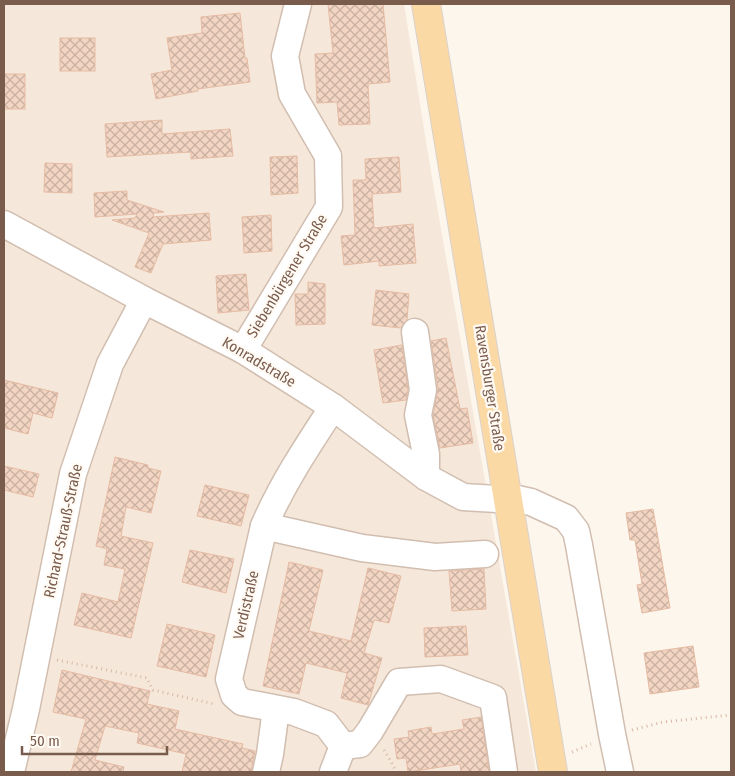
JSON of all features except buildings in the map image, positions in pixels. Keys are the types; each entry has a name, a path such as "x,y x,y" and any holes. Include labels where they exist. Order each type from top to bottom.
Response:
{"main road":[{"name":"Ravensburger Straße","path":"426,4 553,772"}],"street":[{"name":"Siebenbürgener Straße","path":"243,350 329,207 328,156 292,94 285,56 298,4"},
{"name":"Konradstraße","path":"4,224 144,300 243,350 333,407 426,477 463,497 497,499 508,497 531,502 566,518 576,532 620,772"},
{"name":"Richard-Strauß-Straße","path":"10,772 20,736 73,474 110,364 144,300"},
{"path":"415,332 423,390 418,415 426,454 426,477"},
{"name":"Verdistraße","path":"234,695 229,678 264,526 303,452 333,407"},
{"path":"264,526 362,548 435,557 485,554"},
{"path":"343,746 360,744 370,731 399,682 441,680 493,698 504,772"},
{"path":"234,695 242,702 294,712 326,724 343,746"},
{"path":"266,772 276,709"},
{"path":"333,772 343,746"}],"path":[{"path":"36,656 147,678 153,690 220,706 234,695"}],"shaded area":[{"path":"4,4 404,4 430,166 536,772 4,772"}]}
